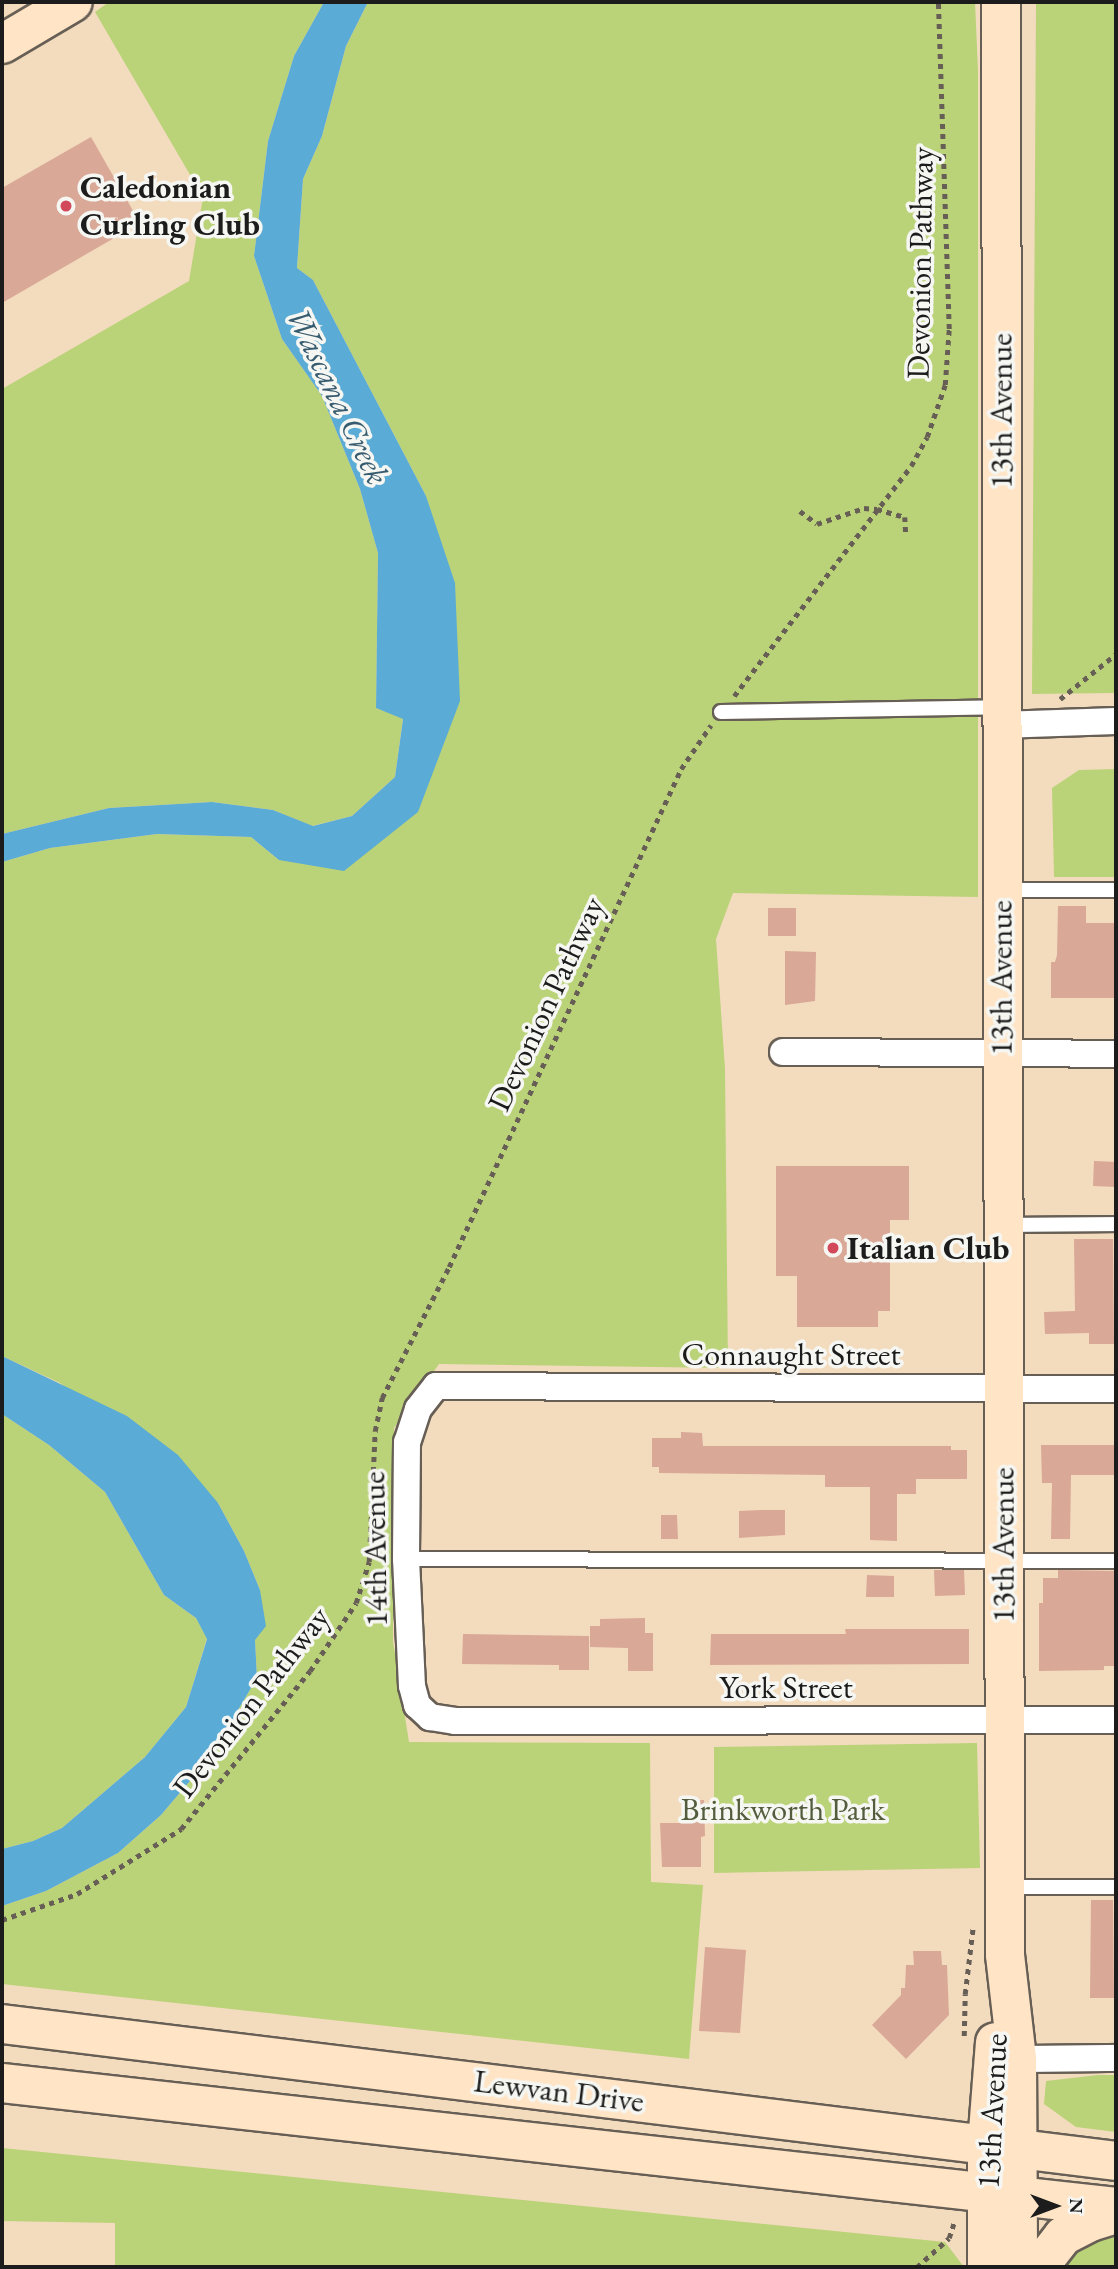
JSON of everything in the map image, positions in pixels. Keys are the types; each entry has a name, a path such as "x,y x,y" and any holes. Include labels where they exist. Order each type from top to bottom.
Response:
{"street":[{"path":"2,44 73,2"},
{"name":"13th Avenue","path":"1001,2 1000,716 1004,1886 1005,1955 1017,2059 1003,2146"},
{"path":"1000,716 1116,721"},
{"path":"783,1052 1116,1054"},
{"name":"Connaught Street","path":"466,1384 1116,1388"},
{"name":"14th Avenue","path":"456,1720 430,1717 417,1705 411,1686 406,1559 407,1442 418,1409 436,1386 466,1384"},
{"name":"York Street","path":"456,1720 1116,1720"},
{"name":"13th Avenue","path":"987,2267 1002,2194 1003,2146 993,2057 1005,1955"},
{"name":"Lewvan Drive","path":"2,2024 1116,2161"},
{"path":"1017,2059 1116,2057"},
{"name":"Lewvan Drive","path":"2,2083 1116,2207"},
{"name":"13th Avenue","path":"1002,2194 1018,2267"},
{"path":"1039,2267 1062,2236 1090,2222 1116,2214"}],"lane":[{"path":"721,712 1000,716"},
{"path":"1001,890 1116,890"},
{"path":"1002,1225 1116,1224"},
{"path":"406,1559 1116,1561"},
{"path":"1004,1886 1116,1887"}],"path":[{"name":"Devonion Pathway","path":"2,1920 77,1894 181,1829 310,1671 356,1603 369,1562 375,1431 382,1398 449,1267 681,769 697,742 911,466 927,437 945,385 949,315 937,2"},
{"path":"800,511 817,524 864,508 877,509 905,517 906,535"},
{"path":"1052,702 1061,699 1116,654"},
{"path":"917,2267 949,2238 955,2222"}],"green space":[{"path":"109,2 324,2 294,56 268,141 254,256 282,339 322,396 360,489 378,553 376,708 403,718 395,777 352,816 312,826 273,810 212,802 109,808 2,834 2,389 189,281 203,197 95,12"},
{"path":"368,2 975,2 978,71 978,897 733,893 716,939 725,1069 728,1368 439,1364 394,1428 393,1641 409,1742 650,1743 651,1882 703,1885 689,2059 2,1984 2,1906 46,1891 118,1853 161,1815 229,1735 238,1710 257,1678 255,1640 260,1590 244,1551 218,1503 60,1383 2,1356 2,862 50,848 157,834 251,837 279,860 418,812 426,496 313,280 297,268 303,179 322,136 346,46"},
{"path":"1036,2 1116,2 1116,693 1032,694"},
{"path":"1116,769 1116,877 1054,877 1052,788 1079,770"},
{"path":"2,1414 49,1445 105,1492 164,1595 196,1618 207,1638 186,1707 145,1757 62,1828 33,1841 2,1849"},
{"name":"Brinkworth Park","path":"977,1743 980,1868 714,1873 714,1747"},
{"path":"1116,2075 1116,2132 1076,2127 1044,2104 1046,2081"},
{"path":"2,2148 945,2242 964,2267 115,2267 115,2223 2,2221"},
{"path":"1116,2233 1116,2267 1057,2267 1070,2248"}],"water":[{"name":"Wascana Creek","path":"324,2 368,2 346,46 322,136 303,179 297,268 313,280 426,496 455,583 460,701 418,812 344,871 279,860 251,837 157,834 50,848 2,862 2,834 109,808 212,802 273,810 313,826 352,816 395,777 403,719 376,708 378,553 360,489 322,396 282,339 254,256 268,141 294,56"},
{"path":"2,1356 127,1416 178,1455 218,1503 244,1551 260,1590 266,1626 255,1640 257,1678 238,1710 229,1735 161,1815 118,1853 46,1891 2,1906 2,1849 33,1841 62,1828 145,1757 186,1707 207,1639 196,1618 164,1595 105,1492 49,1445 2,1414"}],"building":[{"name":"Caledonian Curling Club","path":"91,137 140,223 2,303 2,188"},
{"path":"1058,906 1086,906 1086,923 1115,923 1116,998 1051,998 1051,962 1055,962 1057,955"},
{"path":"768,908 796,908 796,936 768,936"},
{"path":"785,951 816,952 815,1001 785,1005"},
{"path":"1094,1161 1116,1162 1116,1187 1093,1186"},
{"name":"Italian Club","path":"776,1166 909,1166 909,1220 890,1220 890,1311 878,1311 878,1327 797,1327 797,1276 776,1276"},
{"path":"1074,1239 1113,1239 1114,1344 1089,1344 1089,1333 1045,1334 1044,1312 1075,1311"},
{"path":"681,1432 702,1433 703,1446 951,1446 951,1450 967,1450 967,1479 916,1479 916,1494 897,1494 897,1541 870,1540 870,1487 825,1487 825,1475 659,1473 659,1467 652,1467 652,1438 681,1438"},
{"path":"1041,1445 1116,1445 1116,1475 1071,1475 1070,1539 1051,1539 1052,1483 1042,1483"},
{"path":"785,1510 785,1535 739,1538 739,1511"},
{"path":"661,1515 677,1515 678,1539 661,1539"},
{"path":"934,1570 964,1570 965,1595 935,1596"},
{"path":"1058,1570 1116,1571 1114,1666 1104,1666 1104,1670 1039,1671 1039,1603 1043,1603 1043,1578 1058,1578"},
{"path":"867,1575 894,1576 894,1597 866,1597"},
{"path":"645,1618 645,1633 653,1633 653,1671 628,1671 628,1648 590,1647 590,1626 600,1626 600,1619"},
{"path":"845,1629 969,1629 969,1664 710,1665 711,1634 846,1634"},
{"path":"463,1634 589,1636 589,1670 559,1670 559,1665 462,1664"},
{"path":"704,1800 705,1836 701,1837 701,1867 662,1867 660,1823 682,1823 682,1801"},
{"path":"1091,1900 1113,1900 1114,1998 1090,1998"},
{"path":"705,1947 746,1950 740,2033 699,2031"},
{"path":"913,1951 941,1951 942,1965 947,1965 949,2015 906,2059 872,2025 901,1995 901,1988 905,1988 906,1965 914,1965"}],"place":[{"name":"Caledonian Curling Club","path":"66,206"},
{"name":"Italian Club","path":"833,1248"}]}
